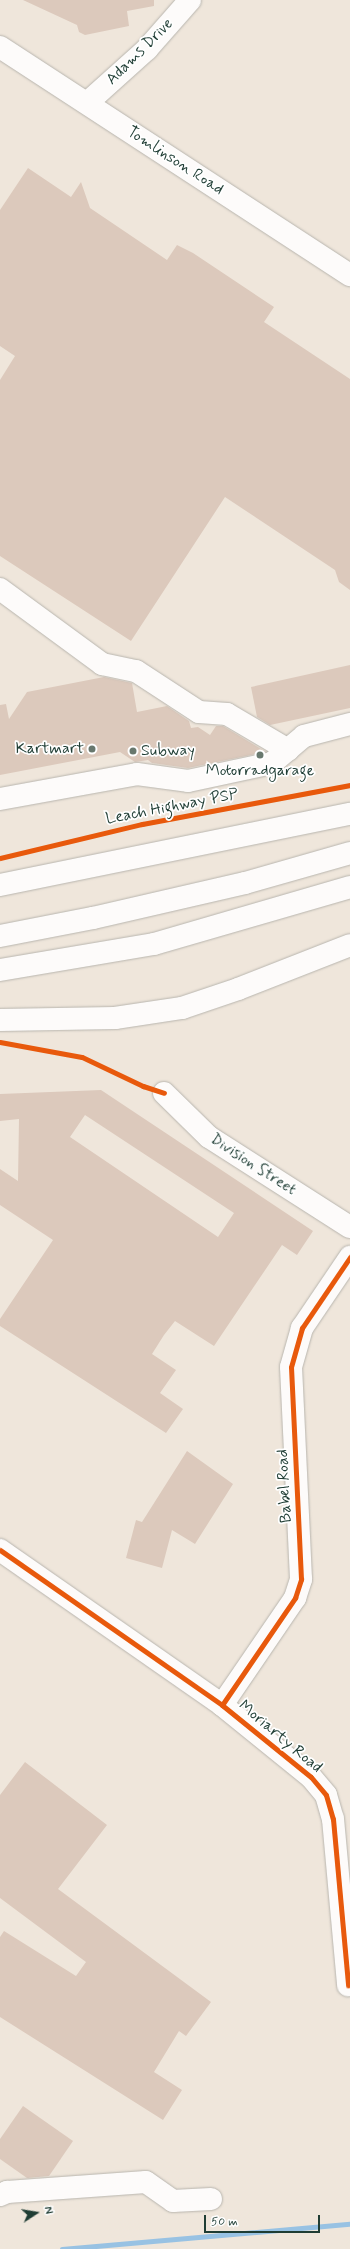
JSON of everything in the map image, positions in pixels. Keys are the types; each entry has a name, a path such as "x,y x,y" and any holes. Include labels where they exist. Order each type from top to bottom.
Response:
{"main road":[{"name":"Adams Drive","path":"87,104 147,49 190,0"},
{"name":"Tomlinson Road","path":"0,47 350,274"},
{"path":"0,589 102,664 136,671 199,712 227,714 288,750"},
{"path":"0,799 137,774 188,781 272,763 304,736 350,724"},
{"path":"0,885 350,814"},
{"path":"0,936 25,932 245,883 350,854"},
{"path":"0,970 154,944 350,887"},
{"path":"0,1020 115,1018 182,1008 238,989 350,944"},
{"name":"Division Street","path":"164,1093 209,1137 350,1227"},
{"name":"Babel Road","path":"222,1705 296,1598 301,1579 292,1367 302,1328 350,1257"},
{"name":"Moriarty Road","path":"0,1550 222,1705 311,1777 326,1795 333,1819 348,1985"},
{"path":"0,2195 7,2192 146,2182 174,2201 211,2199"}],"building":[{"path":"23,0 154,0 154,6 127,11 129,26 85,35 79,32 77,25"},
{"path":"28,168 71,197 81,182 90,208 167,260 177,245 193,253 274,307 264,322 350,379 350,590 339,582 335,570 225,497 131,641 0,556 0,380 15,356 0,346 0,210"},
{"path":"350,665 350,708 270,725 257,717 251,687"},
{"path":"104,677 132,683 137,712 167,706 189,721 191,728 198,727 210,735 216,726 223,726 266,752 188,768 152,763 148,760 135,762 120,752 0,775 0,705 6,704 9,719 27,692"},
{"path":"101,1090 313,1231 297,1255 282,1245 214,1346 175,1321 164,1335 152,1354 176,1370 160,1393 183,1409 166,1433 0,1326 0,1319 53,1240 0,1205 0,1169 18,1181 19,1119 0,1121 0,1094","holes":["85,1115 234,1213 218,1237 70,1137"]},
{"path":"187,1451 233,1484 195,1544 172,1530 162,1568 126,1558 136,1520 142,1522"},
{"path":"25,1762 107,1825 58,1889 211,2002 186,2036 179,2031 154,2072 182,2090 163,2120 0,2017 0,1937 4,1931 76,1976 86,1962 0,1898 0,1795"},
{"path":"23,2106 73,2141 49,2176 27,2178 0,2159 0,2139"}],"waterway":[{"path":"62,2249 350,2224"}],"cycle path":[{"name":"Leach Highway PSP","path":"0,858 142,824 350,785"},
{"path":"0,1042 82,1057 143,1086 164,1093"},
{"path":"222,1705 295,1598 301,1579 291,1367 302,1328 350,1257"},
{"path":"0,1550 222,1705 311,1777 326,1795 333,1819 348,1985"}],"place":[{"name":"Kartmart","path":"92,749"},
{"name":"Subway","path":"133,751"},
{"name":"Motorradgarage","path":"260,755"}]}
